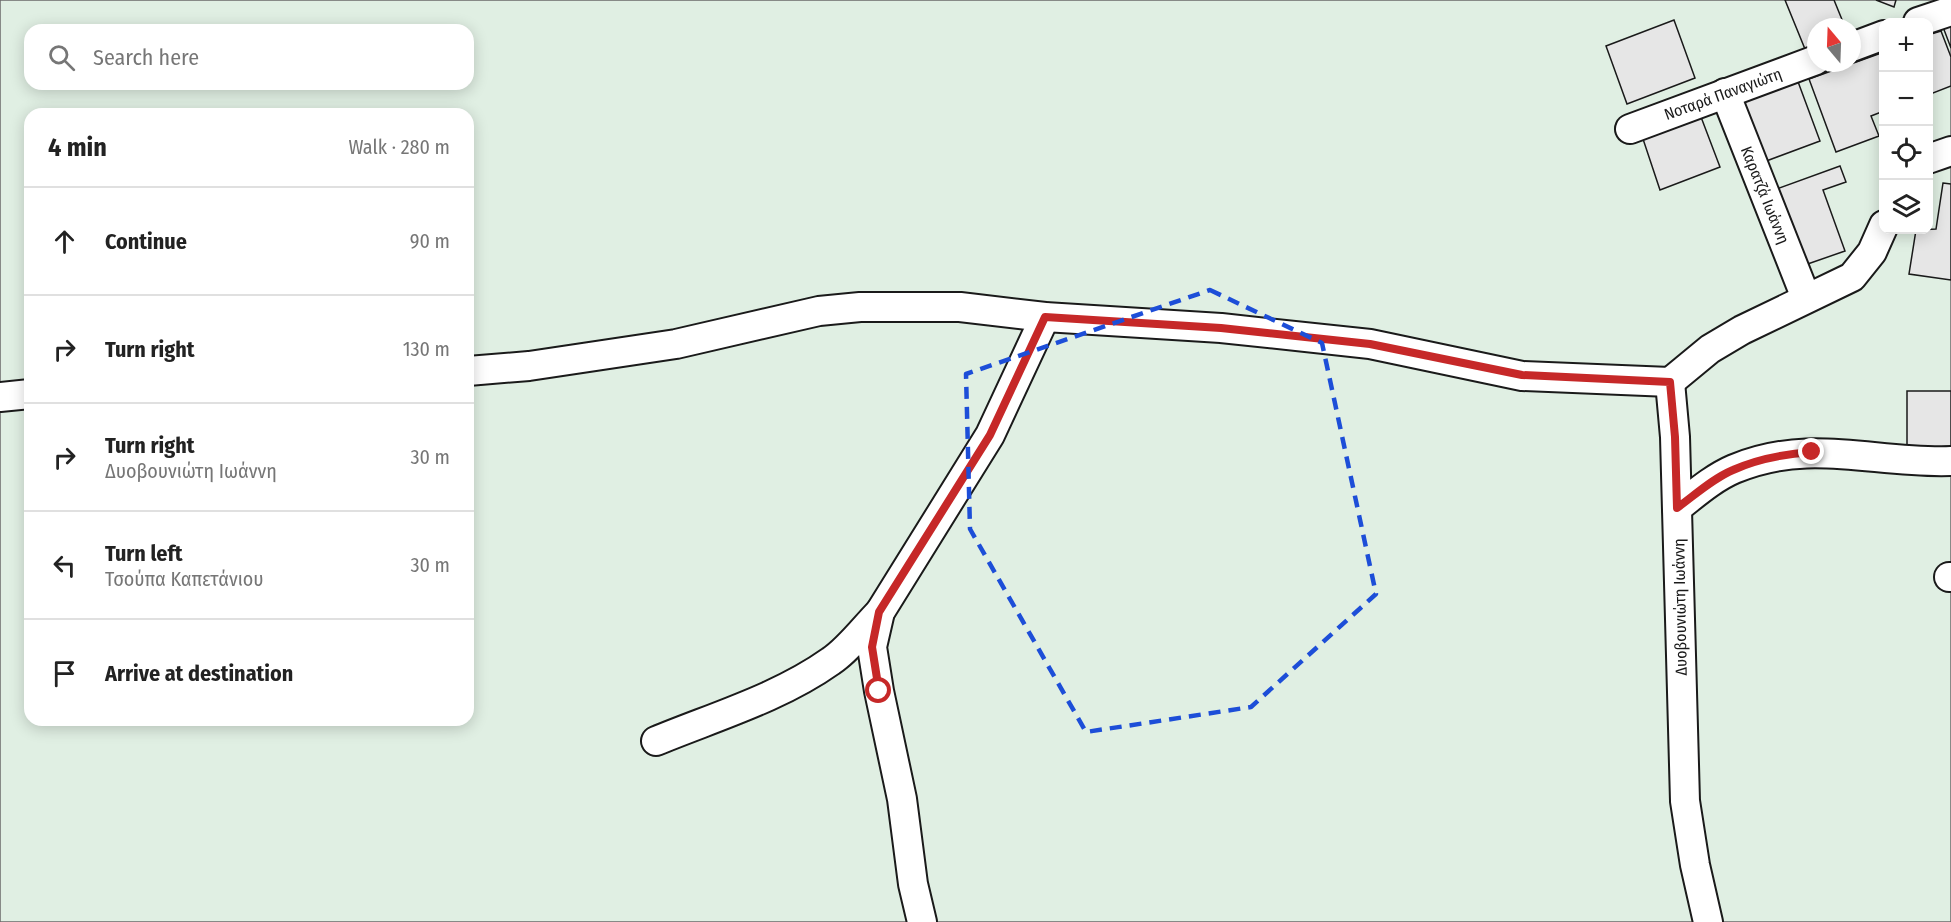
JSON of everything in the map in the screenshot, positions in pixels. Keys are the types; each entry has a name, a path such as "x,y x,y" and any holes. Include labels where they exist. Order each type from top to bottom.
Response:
{"street":[{"path":"1929,18 1951,10"},
{"path":"1861,44 1879,37"},
{"name":"Νοταρά Παναγιώτη","path":"1630,129 1807,63"},
{"name":"Καρατζά Ιωάννη","path":"1725,93 1806,298"},
{"path":"1933,158 1951,151"},
{"path":"474,371 529,366 676,344 819,311 860,308 960,307 1045,317 1221,328 1346,341 1522,375 1670,382 1710,349 1742,330 1852,277 1872,252 1880,234"},
{"path":"656,741 713,717 752,704 833,661 879,612 990,435 1045,317"},
{"name":"Δυοβουνιώτη Ιωάννη","path":"1670,382 1675,437 1685,801 1695,865 1708,922"},
{"path":"0,398 24,395"},
{"path":"1677,508 1733,470 1793,453 1833,453 1951,461"},
{"path":"879,612 872,647 902,800 913,884 922,922"}],"highlighted area":[{"path":"1210,290 1322,343 1376,594 1251,707 1086,732 970,529 966,374"}],"green space":[{"path":"0,0 1951,0 1951,922 0,922"}],"building":[{"path":"1785,0 1834,0 1841,18 1807,18 1807,48 1805,49"},
{"path":"1876,0 1896,0 1894,7"},
{"path":"1674,20 1695,78 1627,104 1606,46"},
{"path":"1951,24 1951,48 1943,27"},
{"path":"1941,31 1951,57 1951,86 1933,93 1933,72 1933,33"},
{"path":"1879,54 1879,113 1871,116 1879,136 1836,152 1809,79 1828,72 1861,72 1861,60"},
{"path":"1797,79 1820,141 1761,163 1738,101"},
{"path":"1701,117 1720,167 1660,190 1643,139"},
{"path":"1840,166 1846,182 1823,190 1845,251 1799,267 1771,191"},
{"path":"1943,183 1951,184 1951,280 1909,274 1915,234 1933,234 1933,229 1936,229"},
{"path":"1907,391 1951,391 1951,450 1907,451"}],"route":[{"path":"879,691 872,647 879,612 990,435 1045,317 1300,335 1370,344 1522,375 1670,382 1675,437 1677,508 1733,470 1770,458 1812,452"}]}
